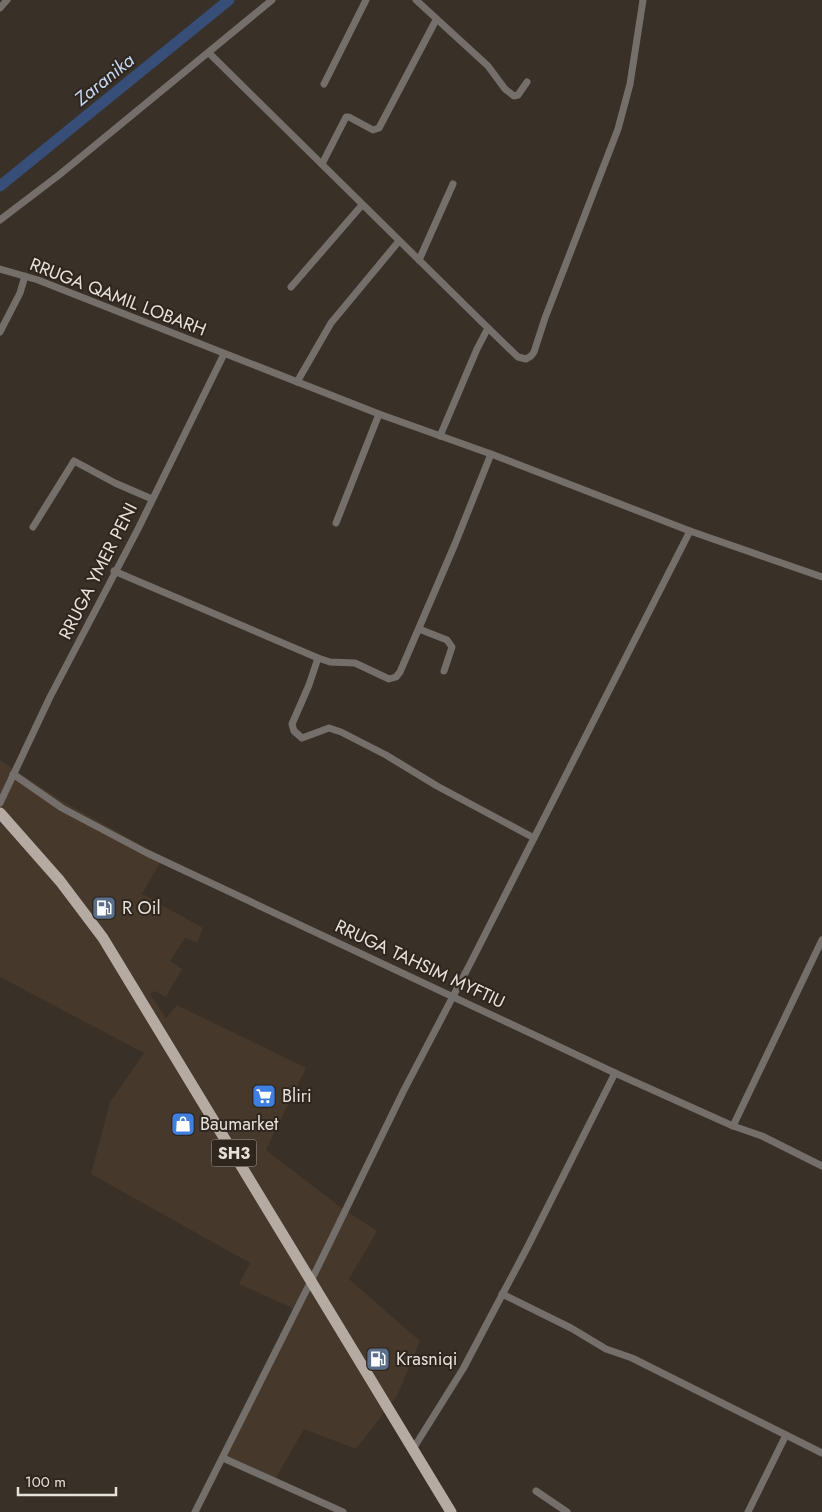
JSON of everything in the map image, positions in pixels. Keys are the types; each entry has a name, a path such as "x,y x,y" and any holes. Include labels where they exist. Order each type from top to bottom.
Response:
{"main road":[{"name":"SH3","path":"0,813 60,882 103,938 449,1510"}],"street":[{"path":"0,8 7,0"},
{"path":"0,220 59,175 272,0"},
{"path":"324,84 366,0"},
{"path":"416,0 488,66 506,90 514,96 518,96 527,82"},
{"path":"209,53 488,328 518,356 526,359 534,352 545,318 618,128 630,84 643,0"},
{"path":"322,164 346,117 373,130 378,128 436,20"},
{"path":"419,260 453,184"},
{"path":"291,288 362,205"},
{"path":"297,382 331,323 399,241"},
{"name":"RRUGA QAMIL LOBARH","path":"0,269 25,276 379,414 491,454 690,531 822,577"},
{"path":"0,332 20,293 25,276"},
{"path":"440,436 488,328"},
{"name":"RRUGA YMER PENI","path":"0,803 50,697 114,571 138,529 224,354"},
{"path":"336,523 379,414"},
{"path":"114,571 318,658 330,662 355,663 390,679 396,677 400,672 491,454"},
{"path":"34,527 74,461 115,483 152,499"},
{"path":"195,1512 404,1090 690,531"},
{"path":"418,629 447,640 452,646 444,671"},
{"path":"318,658 292,724 294,732 302,738 329,728 341,732 386,755 437,786 534,838"},
{"name":"RRUGA TAHSIM MYFTIU","path":"13,774 62,808 102,831 615,1073 733,1126 762,1136 822,1166"},
{"path":"733,1126 822,940"},
{"path":"413,1449 463,1369 615,1073"},
{"path":"502,1294 571,1328 606,1349 632,1358 822,1453"},
{"path":"748,1512 786,1435"},
{"path":"223,1458 343,1512"},
{"path":"536,1491 567,1512"}],"shaded area":[{"path":"0,760 64,802 163,857 142,894 203,928 197,942 185,938 170,961 182,969 166,997 155,991 150,994 166,1018 177,1005 306,1068 266,1150 339,1206 377,1231 349,1279 420,1341 397,1396 356,1449 304,1429 274,1481 223,1458 297,1310 239,1284 250,1263 91,1174 110,1102 144,1053 0,977"}],"waterway":[{"name":"Zaranika","path":"0,186 229,0"}],"place":[{"name":"R Oil","path":"104,908"},
{"name":"Bliri","path":"264,1096"},
{"name":"Baumarket","path":"183,1124"},
{"name":"Krasniqi","path":"378,1359"}]}
